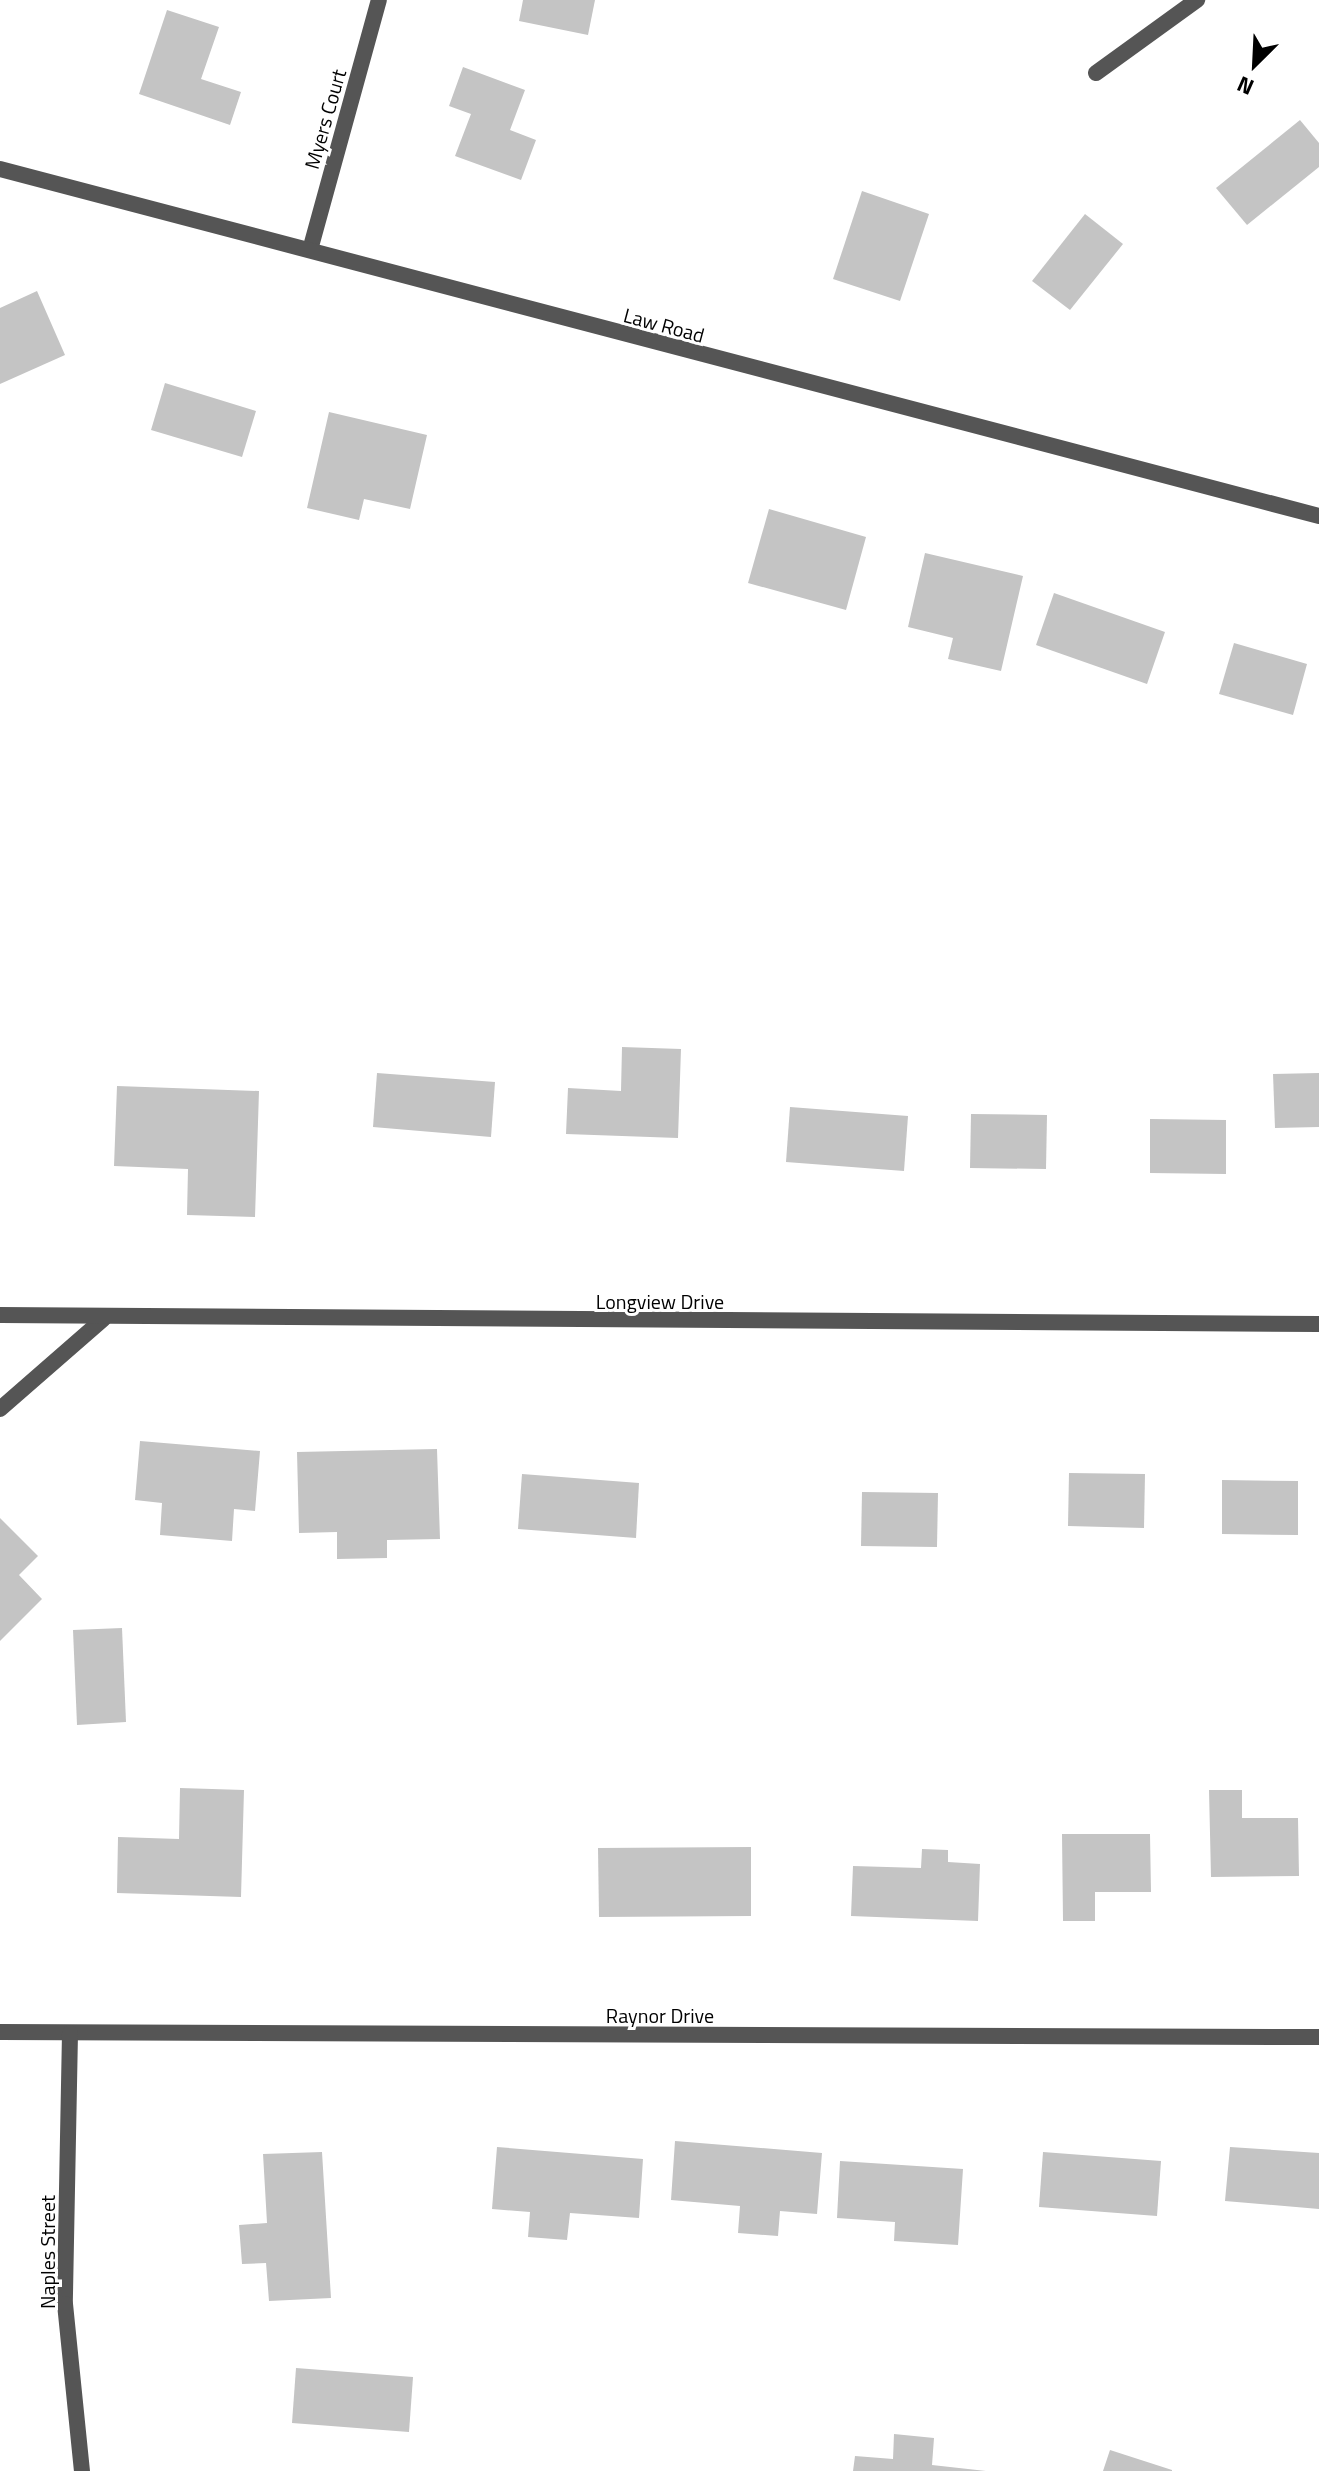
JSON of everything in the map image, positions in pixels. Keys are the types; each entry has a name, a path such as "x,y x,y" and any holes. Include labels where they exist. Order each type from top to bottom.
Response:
{"street":[{"name":"Myers Court","path":"310,250 379,0"},
{"path":"1096,73 1197,0"},
{"name":"Law Road","path":"0,169 1319,516"},
{"name":"Longview Drive","path":"0,1315 103,1319 1319,1324"},
{"path":"0,1409 103,1319"},
{"name":"Raynor Drive","path":"0,2032 1319,2037"},
{"name":"Naples Street","path":"70,2033 65,2304 82,2471"}],"building":[{"path":"523,0 595,0 588,35 519,21"},
{"path":"167,10 219,27 201,79 241,92 230,125 139,94"},
{"path":"463,67 525,90 510,130 536,140 521,180 455,156 471,114 449,106"},
{"path":"1300,120 1319,143 1319,167 1247,225 1216,188"},
{"path":"862,191 929,214 900,301 833,279"},
{"path":"1085,214 1123,244 1070,310 1032,281"},
{"path":"37,291 65,355 0,384 0,308"},
{"path":"165,383 256,411 242,457 151,430"},
{"path":"329,412 427,435 410,509 364,499 359,520 307,508"},
{"path":"769,509 866,537 846,610 748,583"},
{"path":"925,553 1023,576 1001,671 948,659 953,638 908,627"},
{"path":"1054,593 1165,632 1147,684 1036,645"},
{"path":"1234,643 1307,664 1293,715 1219,694"},
{"path":"622,1047 681,1049 678,1138 566,1134 568,1088 621,1091"},
{"path":"377,1073 495,1082 491,1137 373,1127"},
{"path":"1319,1073 1319,1127 1275,1128 1273,1074"},
{"path":"117,1086 259,1091 255,1217 187,1215 188,1169 114,1166"},
{"path":"790,1107 908,1116 904,1171 786,1162"},
{"path":"971,1114 1047,1115 1046,1169 970,1168"},
{"path":"1150,1119 1226,1120 1226,1174 1150,1173"},
{"path":"140,1441 260,1451 255,1511 234,1509 232,1541 160,1535 162,1503 135,1500"},
{"path":"437,1449 440,1539 387,1540 387,1558 337,1559 337,1532 299,1533 297,1452"},
{"path":"1069,1473 1145,1474 1144,1528 1068,1526"},
{"path":"522,1474 639,1483 636,1538 518,1529"},
{"path":"1222,1480 1298,1481 1298,1535 1222,1534"},
{"path":"862,1492 938,1493 937,1547 861,1546"},
{"path":"0,1518 38,1556 19,1575 42,1599 0,1641"},
{"path":"122,1628 126,1722 77,1725 73,1630"},
{"path":"180,1788 244,1790 241,1897 117,1893 118,1837 179,1839"},
{"path":"1209,1790 1242,1790 1242,1818 1298,1818 1299,1876 1211,1877"},
{"path":"1062,1834 1150,1834 1151,1892 1095,1892 1095,1921 1063,1921"},
{"path":"751,1847 751,1916 599,1917 598,1848"},
{"path":"922,1849 948,1850 948,1862 980,1864 978,1921 851,1916 853,1866 921,1868"},
{"path":"675,2141 822,2153 817,2214 780,2211 778,2236 738,2233 740,2206 671,2200"},
{"path":"497,2147 643,2159 639,2218 570,2213 567,2240 528,2237 530,2212 492,2209"},
{"path":"1230,2147 1319,2153 1319,2209 1225,2201"},
{"path":"322,2152 331,2298 269,2301 266,2263 242,2264 239,2225 267,2223 263,2154"},
{"path":"1043,2152 1161,2161 1157,2216 1039,2207"},
{"path":"840,2161 963,2169 958,2245 894,2241 895,2222 837,2218"},
{"path":"296,2368 413,2377 409,2432 292,2423"},
{"path":"894,2434 934,2438 932,2465 986,2471 853,2471 855,2456 893,2459"},
{"path":"1110,2450 1172,2470 1172,2471 1103,2471"}]}
